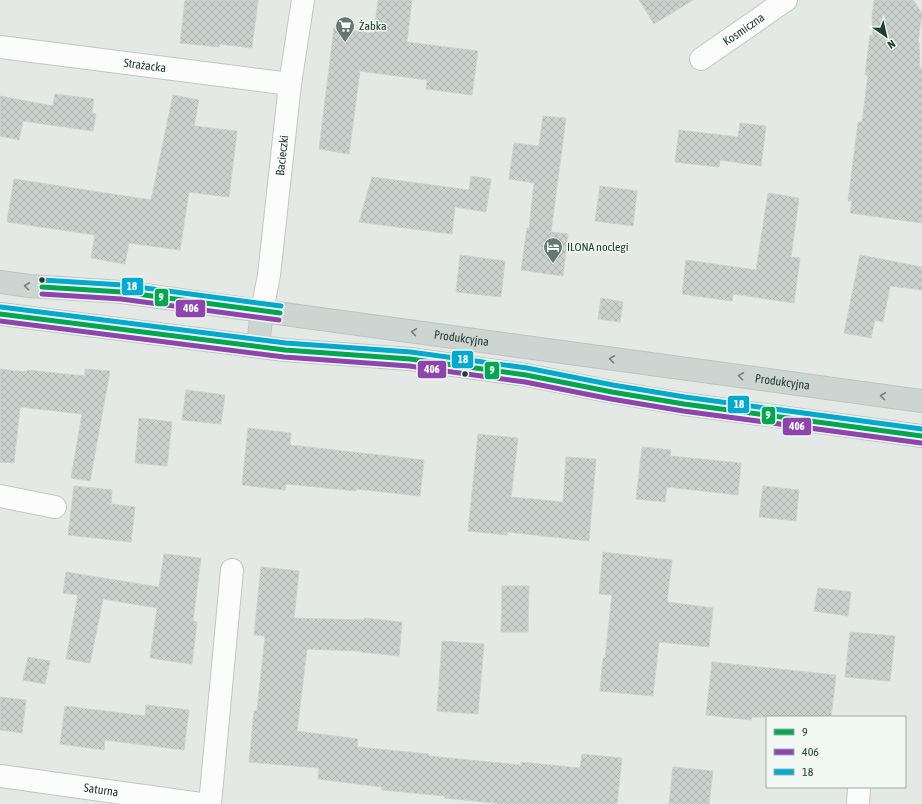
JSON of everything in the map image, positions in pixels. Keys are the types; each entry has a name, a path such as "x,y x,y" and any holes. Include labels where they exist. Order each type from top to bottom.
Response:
{"main road":[{"name":"Produkcyjna","path":"0,282 29,286 122,292 922,401"},
{"path":"258,346 262,311"},
{"path":"0,314 303,352 410,359 519,374 670,402 922,436"}],"street":[{"name":"Bacieczki","path":"262,311 269,275 290,84 303,0"},
{"name":"Kosmiczna","path":"701,59 786,0"},
{"name":"Strażacka","path":"0,46 290,84"},
{"path":"0,496 55,507"},
{"path":"210,804 232,570"},
{"name":"Saturna","path":"0,776 201,804"},
{"path":"858,804 859,788"}],"building":[{"path":"185,0 258,0 252,48 220,44 219,47 180,43"},
{"path":"378,0 412,0 407,42 478,51 472,95 426,89 427,80 360,71 349,154 319,149 334,28 374,33"},
{"path":"639,0 693,0 654,24"},
{"path":"874,0 913,0 922,13 918,42 920,68 922,68 922,223 850,213 852,201 848,201 858,122 862,122 868,75 865,75 870,35 873,36 872,17"},
{"path":"55,94 94,99 92,113 96,114 93,131 23,121 19,140 0,136 0,96 53,106"},
{"path":"173,95 199,100 194,126 237,131 229,197 189,192 180,250 129,243 125,264 91,258 95,235 7,222 14,179 151,200"},
{"path":"543,116 566,118 551,232 568,234 563,276 521,270 527,228 529,229 534,183 509,179 514,143 539,146"},
{"path":"740,123 766,126 761,166 720,160 719,167 675,162 679,130 738,137"},
{"path":"471,176 491,179 486,212 455,207 452,234 359,222 372,177 469,190"},
{"path":"600,186 637,191 633,226 595,221"},
{"path":"768,193 799,198 791,257 800,258 794,303 733,294 732,301 682,294 686,260 756,270"},
{"path":"460,255 505,261 501,297 456,292"},
{"path":"860,255 922,267 922,290 890,286 883,322 875,320 871,338 844,333"},
{"path":"601,298 623,302 620,322 598,319"},
{"path":"0,369 27,372 27,370 85,376 85,369 110,371 90,481 71,478 82,414 20,407 14,463 0,462"},
{"path":"186,390 225,395 221,424 182,420"},
{"path":"139,418 172,422 167,466 135,463"},
{"path":"248,428 291,433 290,445 424,460 420,496 356,489 356,491 286,484 285,490 242,485"},
{"path":"478,434 518,438 511,497 563,502 566,457 596,459 589,541 507,532 507,535 468,531"},
{"path":"642,447 671,450 670,456 741,463 738,495 667,487 665,502 636,499"},
{"path":"74,486 112,490 111,504 135,507 131,542 68,535"},
{"path":"763,486 799,490 796,521 759,517"},
{"path":"603,552 672,560 667,602 713,608 709,647 659,642 653,696 600,691 612,595 599,594"},
{"path":"164,554 201,558 193,621 197,622 192,664 150,658 157,608 103,599 90,663 66,659 78,595 63,593 66,572 159,587"},
{"path":"261,567 299,571 294,618 364,620 364,618 402,622 399,656 361,651 307,649 297,731 358,739 357,747 521,765 521,762 580,768 582,754 622,758 617,804 505,804 444,798 445,796 382,790 382,787 318,779 319,768 249,762 254,711 257,711 265,636 254,635"},
{"path":"502,586 529,586 528,632 501,632"},
{"path":"818,588 851,592 848,616 814,611"},
{"path":"850,632 895,636 890,681 845,677"},
{"path":"442,641 484,644 478,714 437,711"},
{"path":"28,657 50,661 45,684 23,680"},
{"path":"712,662 836,675 831,716 766,716 752,717 751,720 706,715"},
{"path":"0,697 26,700 22,733 0,730"},
{"path":"146,705 189,710 184,750 105,740 104,750 60,744 65,706 145,716"},
{"path":"673,767 713,771 709,804 669,804"}],"transit line":[{"name":"18","path":"42,280 123,285 281,306"},
{"name":"9","path":"42,287 122,292 280,313"},
{"name":"406","path":"42,294 121,299 279,320"},
{"name":"18","path":"1,307 286,343 411,352 527,368 685,397 922,429"},
{"name":"9","path":"0,314 285,350 410,359 526,375 684,404 922,436"},
{"name":"406","path":"0,321 284,357 409,366 525,382 683,411 921,443"}],"place":[{"name":"Żabka","path":"345,43"},
{"name":"ILONA noclegi","path":"553,264"}]}
